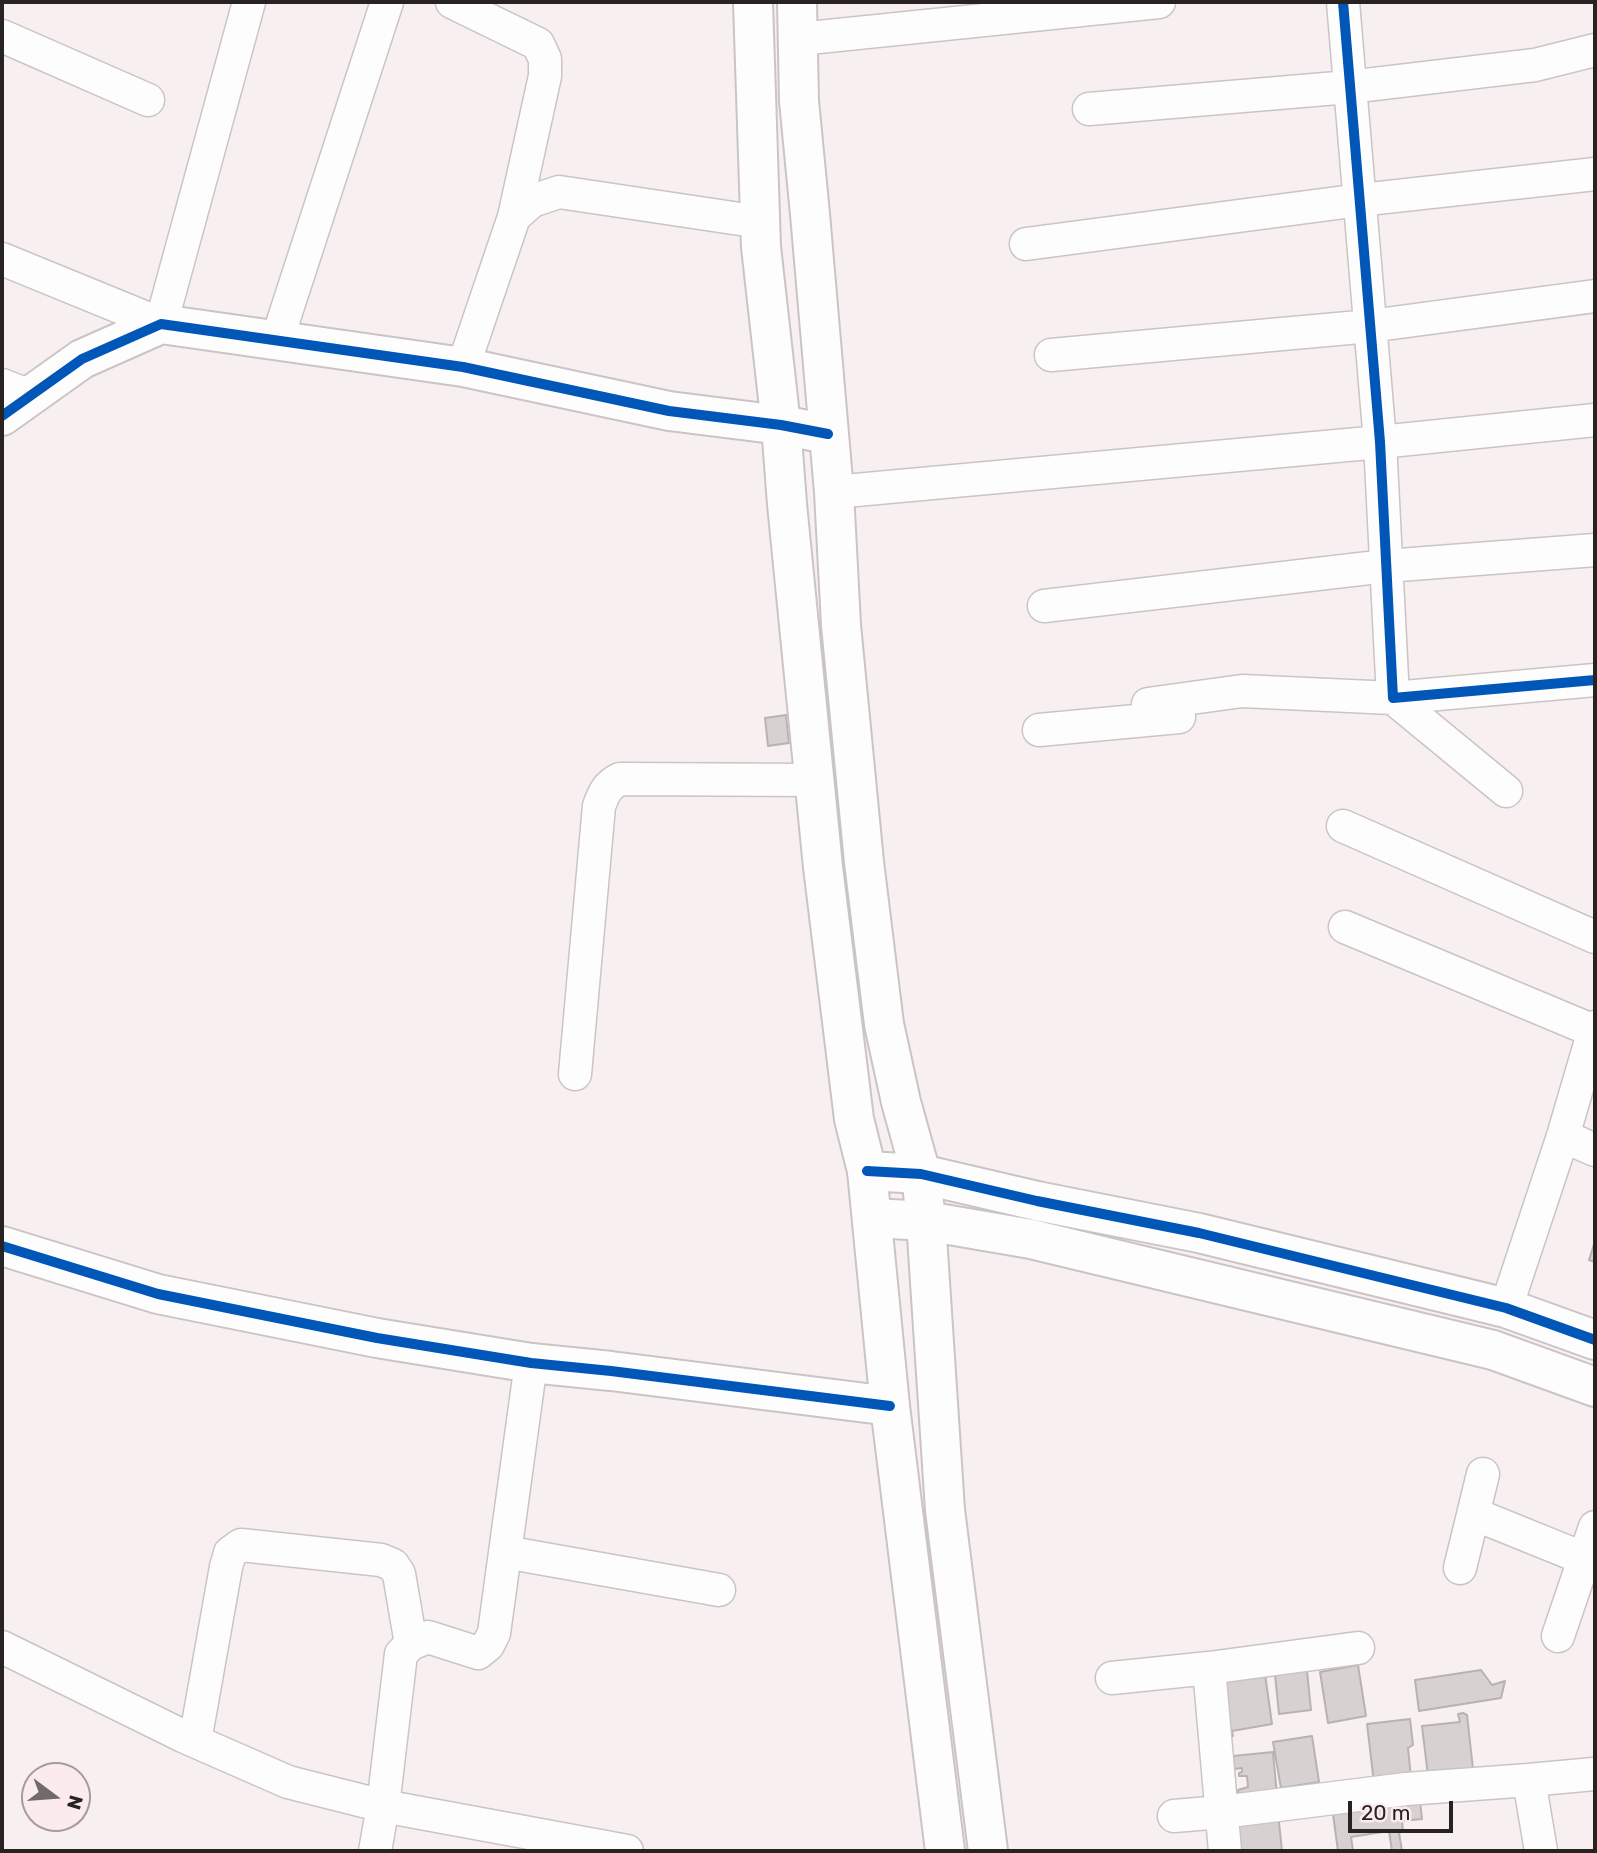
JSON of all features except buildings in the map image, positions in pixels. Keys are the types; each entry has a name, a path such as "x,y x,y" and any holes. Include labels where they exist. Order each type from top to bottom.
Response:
{"main road":[{"path":"753,2 761,247 781,425 823,867 854,1119 867,1171 873,1218 890,1406 945,1851"},
{"path":"797,2 799,101 834,492 841,625 864,862 884,1024 921,1174 945,1510 988,1851"},
{"path":"11,399 82,359 161,324 463,367 669,411 781,425 828,434"},
{"path":"867,1171 921,1174 1037,1201 1199,1233 1506,1308 1595,1340"},
{"path":"873,1218 926,1221 1031,1239 1480,1347 1595,1387"},
{"path":"2,1245 158,1294 377,1338 531,1363 890,1406"}],"street":[{"path":"2,259 161,324 249,2"},
{"path":"277,340 387,2"},
{"path":"452,2 538,44 545,59 545,76 514,217 463,367"},
{"path":"799,39 1159,2"},
{"path":"1343,2 1380,442 1393,698"},
{"path":"2,36 148,100"},
{"path":"1349,92 1535,65 1595,50"},
{"path":"1089,109 1349,92 1595,62"},
{"path":"1026,244 1360,200 1595,174"},
{"path":"514,217 532,201 559,192 760,222"},
{"path":"1051,355 1370,326 1595,296"},
{"path":"834,492 1595,420"},
{"path":"1044,606 1386,566 1595,550"},
{"path":"1039,730 1595,680"},
{"path":"1149,704 1242,691 1393,698 1506,791"},
{"path":"575,1074 599,806 604,792 620,779 814,780"},
{"path":"1343,826 1595,937"},
{"path":"1345,927 1593,1043 1506,1308"},
{"path":"1563,1136 1595,1150"},
{"path":"375,1851 401,1654 411,1644 428,1637 478,1653 488,1645 494,1633 531,1363"},
{"path":"1461,1568 1483,1474"},
{"path":"1474,1514 1590,1561"},
{"path":"1558,1636 1590,1561 1595,1527"},
{"path":"195,1741 226,1567 230,1553 241,1545 381,1560 393,1565 399,1574 411,1644"},
{"path":"505,1552 719,1590"},
{"path":"2,1647 195,1741 288,1782 383,1806 627,1851"},
{"path":"1112,1678 1358,1648"},
{"path":"1209,1668 1226,1851"},
{"path":"1174,1816 1406,1789 1594,1774"},
{"path":"1530,1780 1541,1851"}],"cycle path":[{"path":"1343,2 1380,442 1393,698 1595,680"},
{"path":"2,416 82,359 161,324 463,367 669,411 781,425 828,434"},
{"path":"867,1171 921,1174 1037,1201 1199,1233 1506,1308 1595,1340"},
{"path":"2,1246 158,1294 377,1338 531,1363 890,1406"}]}
